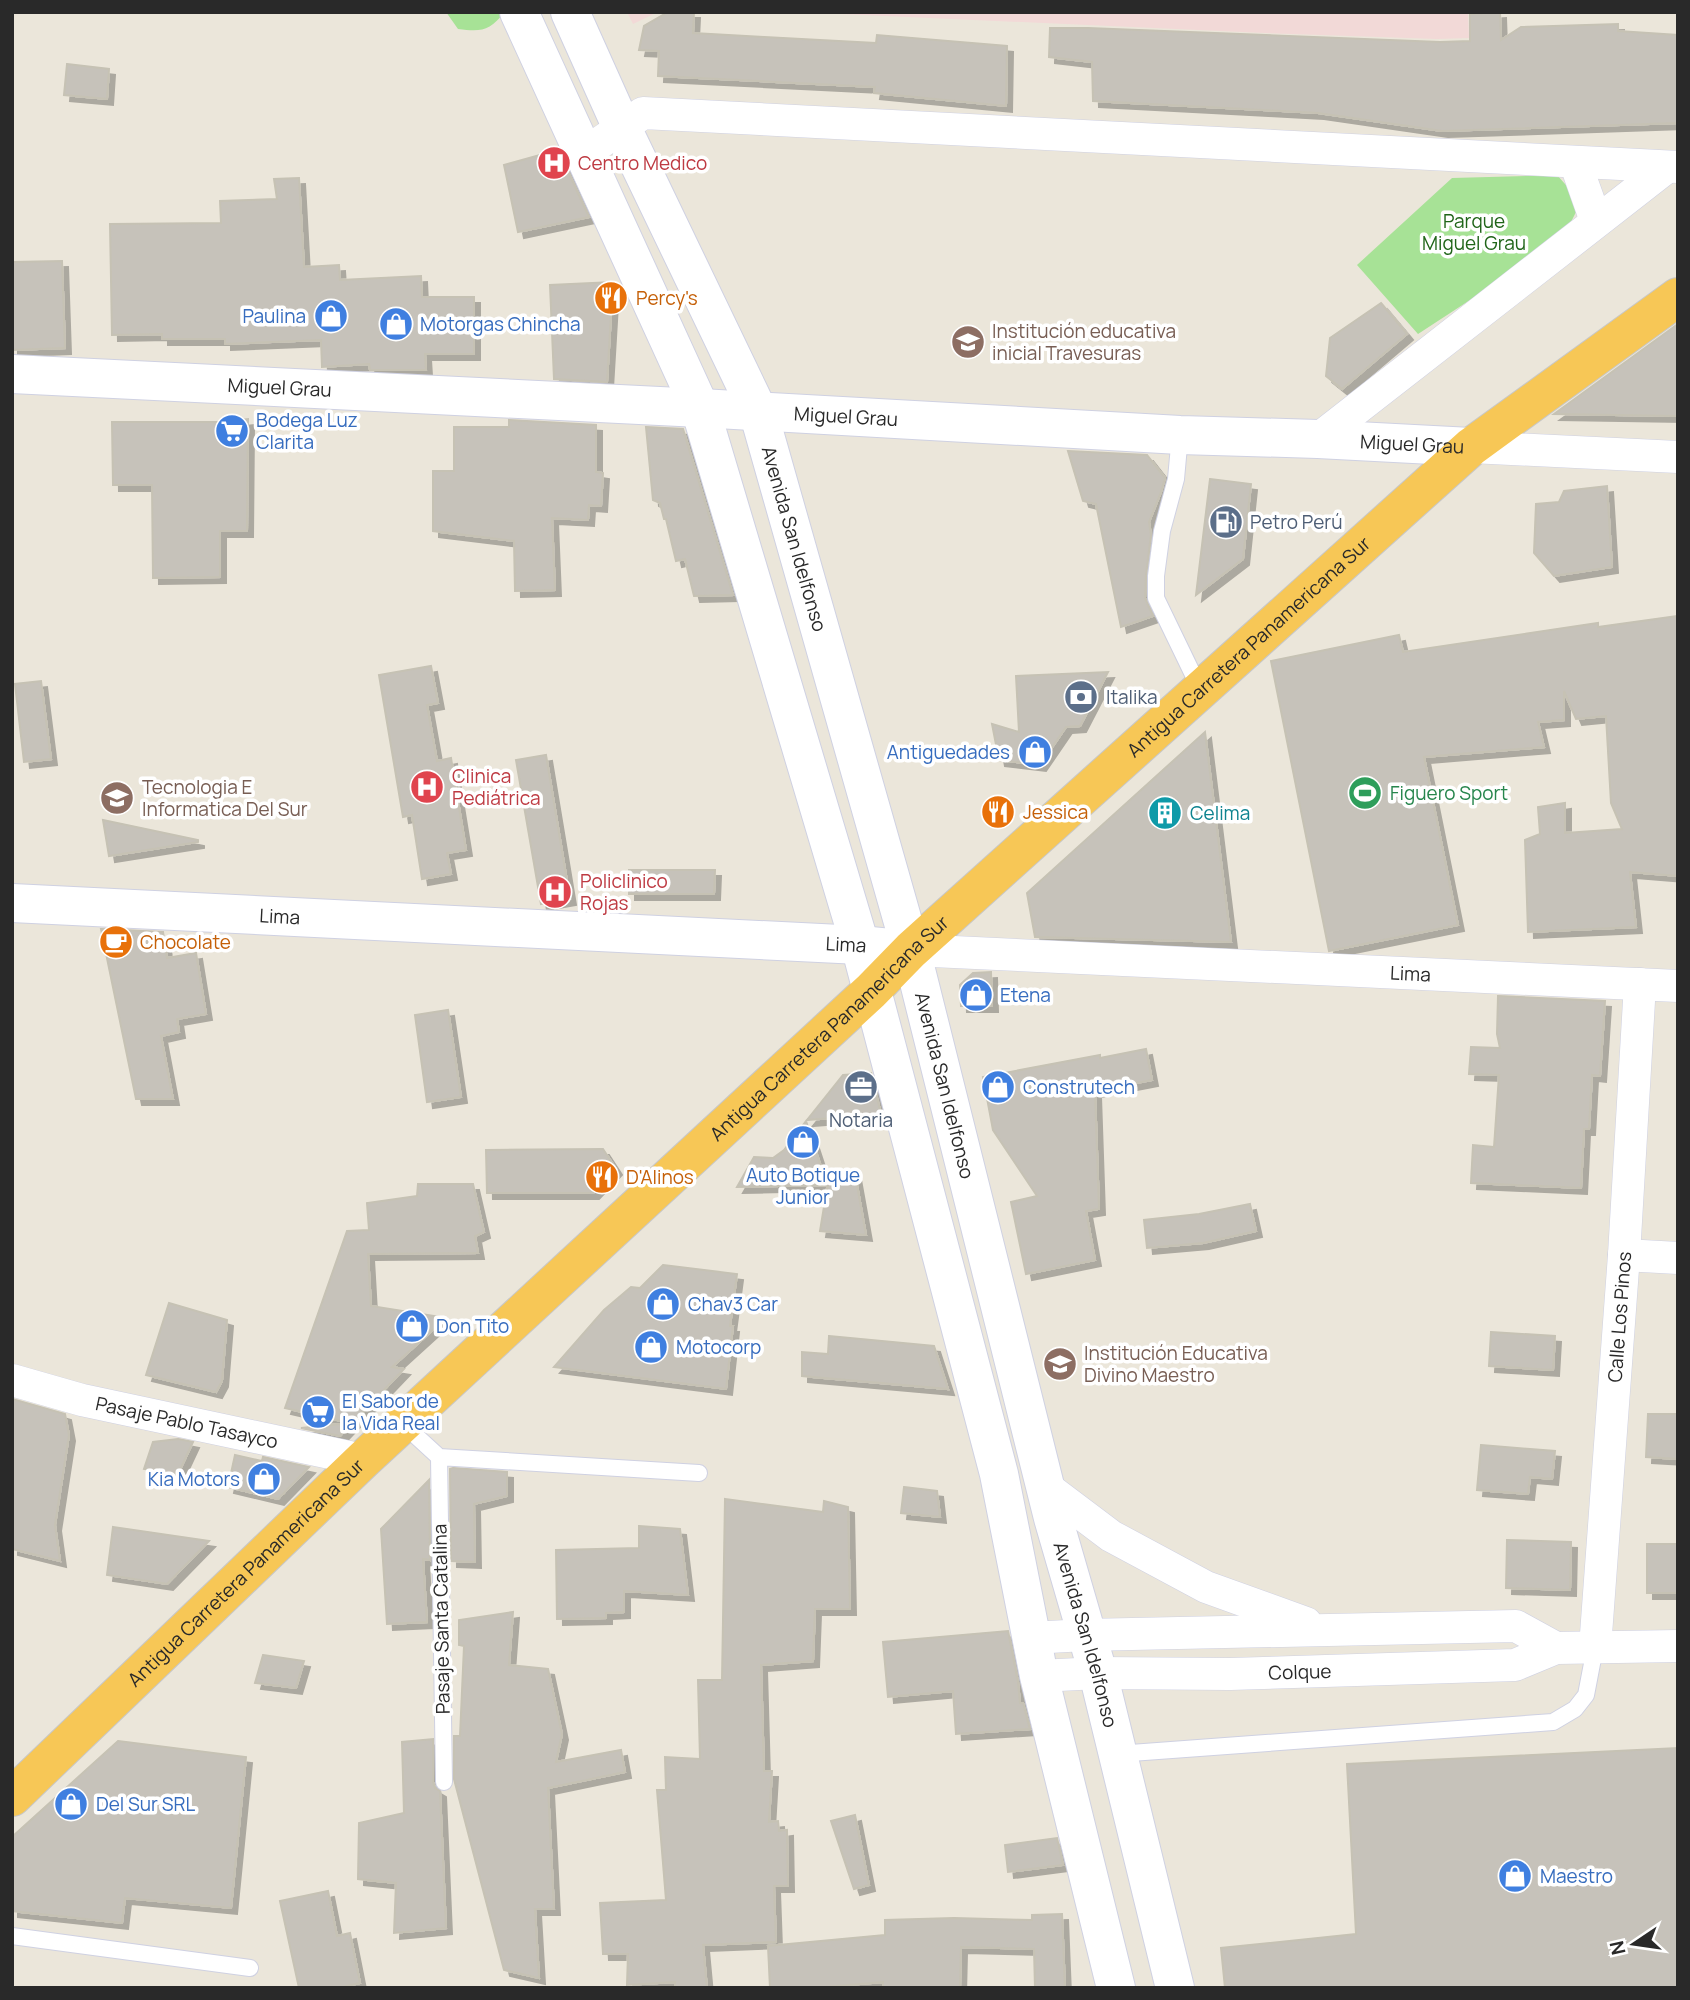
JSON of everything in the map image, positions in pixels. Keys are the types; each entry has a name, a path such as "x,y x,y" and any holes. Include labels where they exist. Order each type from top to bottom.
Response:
{"highway":[{"name":"Antigua Carretera Panamericana Sur","path":"12,1797 363,1460 871,991 911,950 1471,447 1678,297"}],"street":[{"path":"519,12 700,408 860,945 999,1474 1039,1676 1116,1988"},
{"name":"Avenida San Idelfonso","path":"570,12 622,128 758,411 911,950 1046,1487 1098,1673 1175,1988"},
{"path":"585,153 643,114 1672,167"},
{"path":"1575,162 1596,221"},
{"path":"1318,439 1596,221 1672,167"},
{"name":"Miguel Grau","path":"12,374 1180,435 1678,457"},
{"name":"Lima","path":"12,903 860,945 911,950 1678,986"},
{"name":"Calle Los Pinos","path":"1595,1648 1624,1255 1640,984"},
{"path":"1624,1255 1678,1258"},
{"name":"Pasaje Pablo Tasayco","path":"12,1380 82,1399 363,1460"},
{"name":"Colque","path":"1046,1487 1111,1536 1206,1587 1324,1629"},
{"name":"Colque","path":"1031,1638 1085,1634 1516,1626 1556,1648"},
{"name":"Colque","path":"1039,1676 1098,1673 1230,1674 1515,1665 1556,1648 1678,1646"}],"lane":[{"path":"1180,435 1176,479 1161,542 1156,598 1201,690"},
{"path":"403,1424 439,1457 699,1473"},
{"name":"Pasaje Santa Catalina","path":"439,1457 444,1782"},
{"path":"1117,1754 1552,1721 1575,1709 1586,1695 1595,1648"},
{"path":"12,1936 250,1968"}],"shaded area":[{"path":"627,12 658,12 633,24"},
{"path":"797,12 1468,12 1469,38 1265,33"}],"green space":[{"path":"446,12 505,12 489,27 473,30 458,29"},
{"name":"Parque Miguel Grau","path":"1557,175 1581,202 1562,240 1418,334 1357,265 1452,178"}],"building":[{"path":"668,12 694,12 693,33 876,43 877,35 1007,46 1006,106 874,93 875,87 658,76 659,51 639,50 644,26"},
{"path":"1500,12 1501,40 1521,27 1618,24 1618,31 1678,35 1678,123 1442,131 1318,113 1093,101 1092,62 1049,57 1050,28 1470,41 1470,14"},
{"path":"67,64 109,69 107,99 64,95"},
{"path":"558,150 589,217 518,232 504,165"},
{"path":"299,178 304,267 339,265 340,280 421,276 422,297 474,297 474,354 425,354 426,370 370,370 369,364 322,367 321,340 225,344 225,339 162,339 162,334 112,335 110,224 221,223 220,201 277,199 274,179"},
{"path":"62,261 65,348 12,350 12,262"},
{"path":"613,282 607,382 554,379 550,285"},
{"path":"1381,303 1407,334 1342,389 1326,376 1330,338"},
{"path":"1678,324 1678,416 1554,414"},
{"path":"248,419 247,531 220,531 220,577 153,578 152,485 113,485 112,422 219,422"},
{"path":"509,420 596,425 596,472 603,473 601,506 589,505 588,520 552,518 555,590 515,591 514,541 433,531 433,471 454,471 454,427 509,427"},
{"path":"646,427 683,429 733,595 694,596 685,559 676,561 660,503 653,500"},
{"path":"1068,451 1147,455 1165,478 1149,522 1151,535 1145,598 1153,616 1121,627 1096,504 1083,501"},
{"name":"Petro Perú","path":"1210,479 1251,484 1243,559 1196,595"},
{"path":"1607,486 1612,567 1554,576 1534,553 1536,504 1559,502 1564,491"},
{"path":"1678,616 1678,876 1630,872 1636,927 1528,932 1525,840 1540,834 1538,807 1565,803 1565,833 1622,829 1611,803 1606,716 1576,719 1564,691 1564,720 1538,722 1544,747 1424,757 1458,925 1329,951 1271,661 1399,635 1403,652 1598,623 1598,627"},
{"name":"Clinica Pediátrica","path":"431,666 438,703 427,705 437,761 451,758 466,850 447,853 451,874 422,879 412,815 403,817 379,675"},
{"path":"1108,672 1080,726 1066,727 1040,765 999,760 992,724 1019,732 1016,676"},
{"path":"41,681 51,759 24,762 15,684"},
{"name":"Celima","path":"1205,732 1231,942 1035,937 1027,893"},
{"path":"546,755 570,899 541,904 516,760"},
{"path":"103,820 198,840 198,842 109,856"},
{"path":"629,870 715,870 714,894 629,894"},
{"path":"101,929 163,932 167,958 196,953 206,1014 177,1019 179,1032 161,1036 173,1099 136,1099"},
{"name":"Etena","path":"991,972 992,1006 961,1006 960,985 973,973"},
{"path":"1498,996 1605,1001 1600,1076 1592,1075 1589,1129 1584,1129 1581,1188 1471,1183 1473,1145 1494,1147 1499,1075 1469,1074 1471,1047 1500,1048 1497,1034"},
{"path":"448,1010 461,1097 427,1102 415,1015"},
{"path":"1146,1049 1152,1080 1095,1091 1099,1209 1086,1211 1095,1260 1026,1274 1011,1202 1037,1196 993,1130 983,1077"},
{"path":"871,1073 881,1114 807,1120 843,1075"},
{"path":"806,1121 827,1185 737,1187 754,1157 773,1158 784,1150"},
{"path":"603,1149 616,1169 593,1193 487,1193 486,1150"},
{"path":"830,1170 855,1174 866,1235 820,1231"},
{"path":"418,1184 473,1184 484,1232 475,1236 478,1253 368,1254 371,1306 446,1318 392,1367 404,1369 340,1436 301,1428 350,1423 285,1408 347,1231 369,1230 367,1203 417,1196"},
{"path":"1250,1204 1256,1231 1203,1243 1147,1248 1144,1220 1199,1214"},
{"name":"Motocorp","path":"663,1265 737,1274 726,1389 554,1367 604,1310 631,1287 640,1288"},
{"path":"169,1303 227,1320 222,1381 216,1392 146,1375"},
{"path":"1491,1332 1555,1336 1553,1370 1489,1366"},
{"path":"829,1336 934,1346 948,1389 802,1376 802,1352 828,1354"},
{"path":"12,1399 65,1414 69,1435 55,1525 60,1561 12,1549"},
{"path":"1648,1414 1678,1414 1678,1459 1646,1457"},
{"path":"178,1439 193,1442 178,1474 144,1469 153,1442"},
{"path":"1481,1445 1555,1451 1552,1479 1530,1477 1528,1494 1477,1490"},
{"name":"Kia Motors","path":"235,1455 262,1461 263,1457 309,1467 278,1499 228,1487"},
{"path":"450,1469 507,1472 507,1496 474,1504 475,1562 451,1561"},
{"path":"429,1480 430,1560 423,1559 427,1622 387,1624 381,1529"},
{"path":"904,1487 937,1491 940,1517 901,1513"},
{"path":"725,1499 823,1512 824,1501 848,1507 850,1609 815,1609 813,1661 761,1665 764,1771 772,1771 769,1822 778,1821 779,1831 787,1830 788,1886 774,1886 776,1942 703,1945 707,1988 675,1988 675,1982 627,1985 628,1954 603,1954 600,1903 666,1900 657,1790 666,1790 665,1757 700,1759 698,1680 722,1680"},
{"path":"639,1526 680,1529 688,1595 624,1591 624,1612 606,1613 606,1618 557,1619 556,1550 639,1548"},
{"path":"113,1527 209,1541 167,1584 107,1575"},
{"path":"1507,1540 1571,1542 1570,1590 1506,1588"},
{"path":"1647,1544 1678,1544 1678,1593 1647,1593"},
{"path":"513,1612 509,1665 548,1669 562,1734 556,1762 621,1750 625,1772 548,1788 554,1909 535,1909 539,1978 504,1970 454,1779 454,1736 460,1736 464,1646 459,1645 459,1620"},
{"path":"1008,1631 1020,1703 1023,1703 1030,1729 956,1734 953,1691 888,1697 883,1642"},
{"path":"263,1655 304,1661 296,1688 255,1683"},
{"path":"433,1739 433,1782 435,1788 440,1791 446,1928 394,1933 396,1883 358,1879 359,1823 404,1813 402,1742"},
{"path":"118,1741 246,1757 231,1908 125,1898 122,1923 12,1911 12,1837"},
{"name":"Maestro","path":"1678,1748 1678,1988 1225,1988 1221,1948 1356,1934 1347,1764"},
{"path":"855,1815 869,1885 854,1889 831,1821"},
{"path":"1057,1838 1063,1865 1008,1872 1005,1845"},
{"path":"328,1891 337,1936 350,1933 360,1983 339,1988 299,1988 280,1901"},
{"path":"1062,1914 1065,1988 1035,1988 1034,1949 961,1947 960,1988 883,1988 883,1982 814,1988 770,1988 768,1946 885,1935 885,1920 1032,1920 1032,1915"}],"place":[{"name":"Centro Medico","path":"554,163"},
{"name":"Percy's","path":"611,298"},
{"name":"Paulina","path":"331,316"},
{"name":"Motorgas Chincha","path":"396,324"},
{"name":"Institución educativa inicial Travesuras","path":"968,342"},
{"name":"Bodega Luz Clarita","path":"232,431"},
{"name":"Petro Perú","path":"1226,522"},
{"name":"Italika","path":"1081,697"},
{"name":"Antiguedades","path":"1035,752"},
{"name":"Clinica Pediátrica","path":"427,787"},
{"name":"Figuero Sport","path":"1365,793"},
{"name":"Tecnologia E Informatica Del Sur","path":"117,798"},
{"name":"Jessica","path":"998,812"},
{"name":"Celima","path":"1165,813"},
{"name":"Policlinico Rojas","path":"555,892"},
{"name":"Chocolate","path":"116,942"},
{"name":"Etena","path":"976,995"},
{"name":"Notaria","path":"861,1087"},
{"name":"Construtech","path":"998,1087"},
{"name":"Auto Botique Junior","path":"803,1142"},
{"name":"D'Alinos","path":"602,1177"},
{"name":"Chav3 Car","path":"663,1304"},
{"name":"Don Tito","path":"412,1326"},
{"name":"Motocorp","path":"651,1347"},
{"name":"Institución Educativa Divino Maestro","path":"1060,1364"},
{"name":"El Sabor de la Vida Real","path":"318,1412"},
{"name":"Kia Motors","path":"264,1479"},
{"name":"Del Sur SRL","path":"71,1804"},
{"name":"Maestro","path":"1515,1876"}]}
